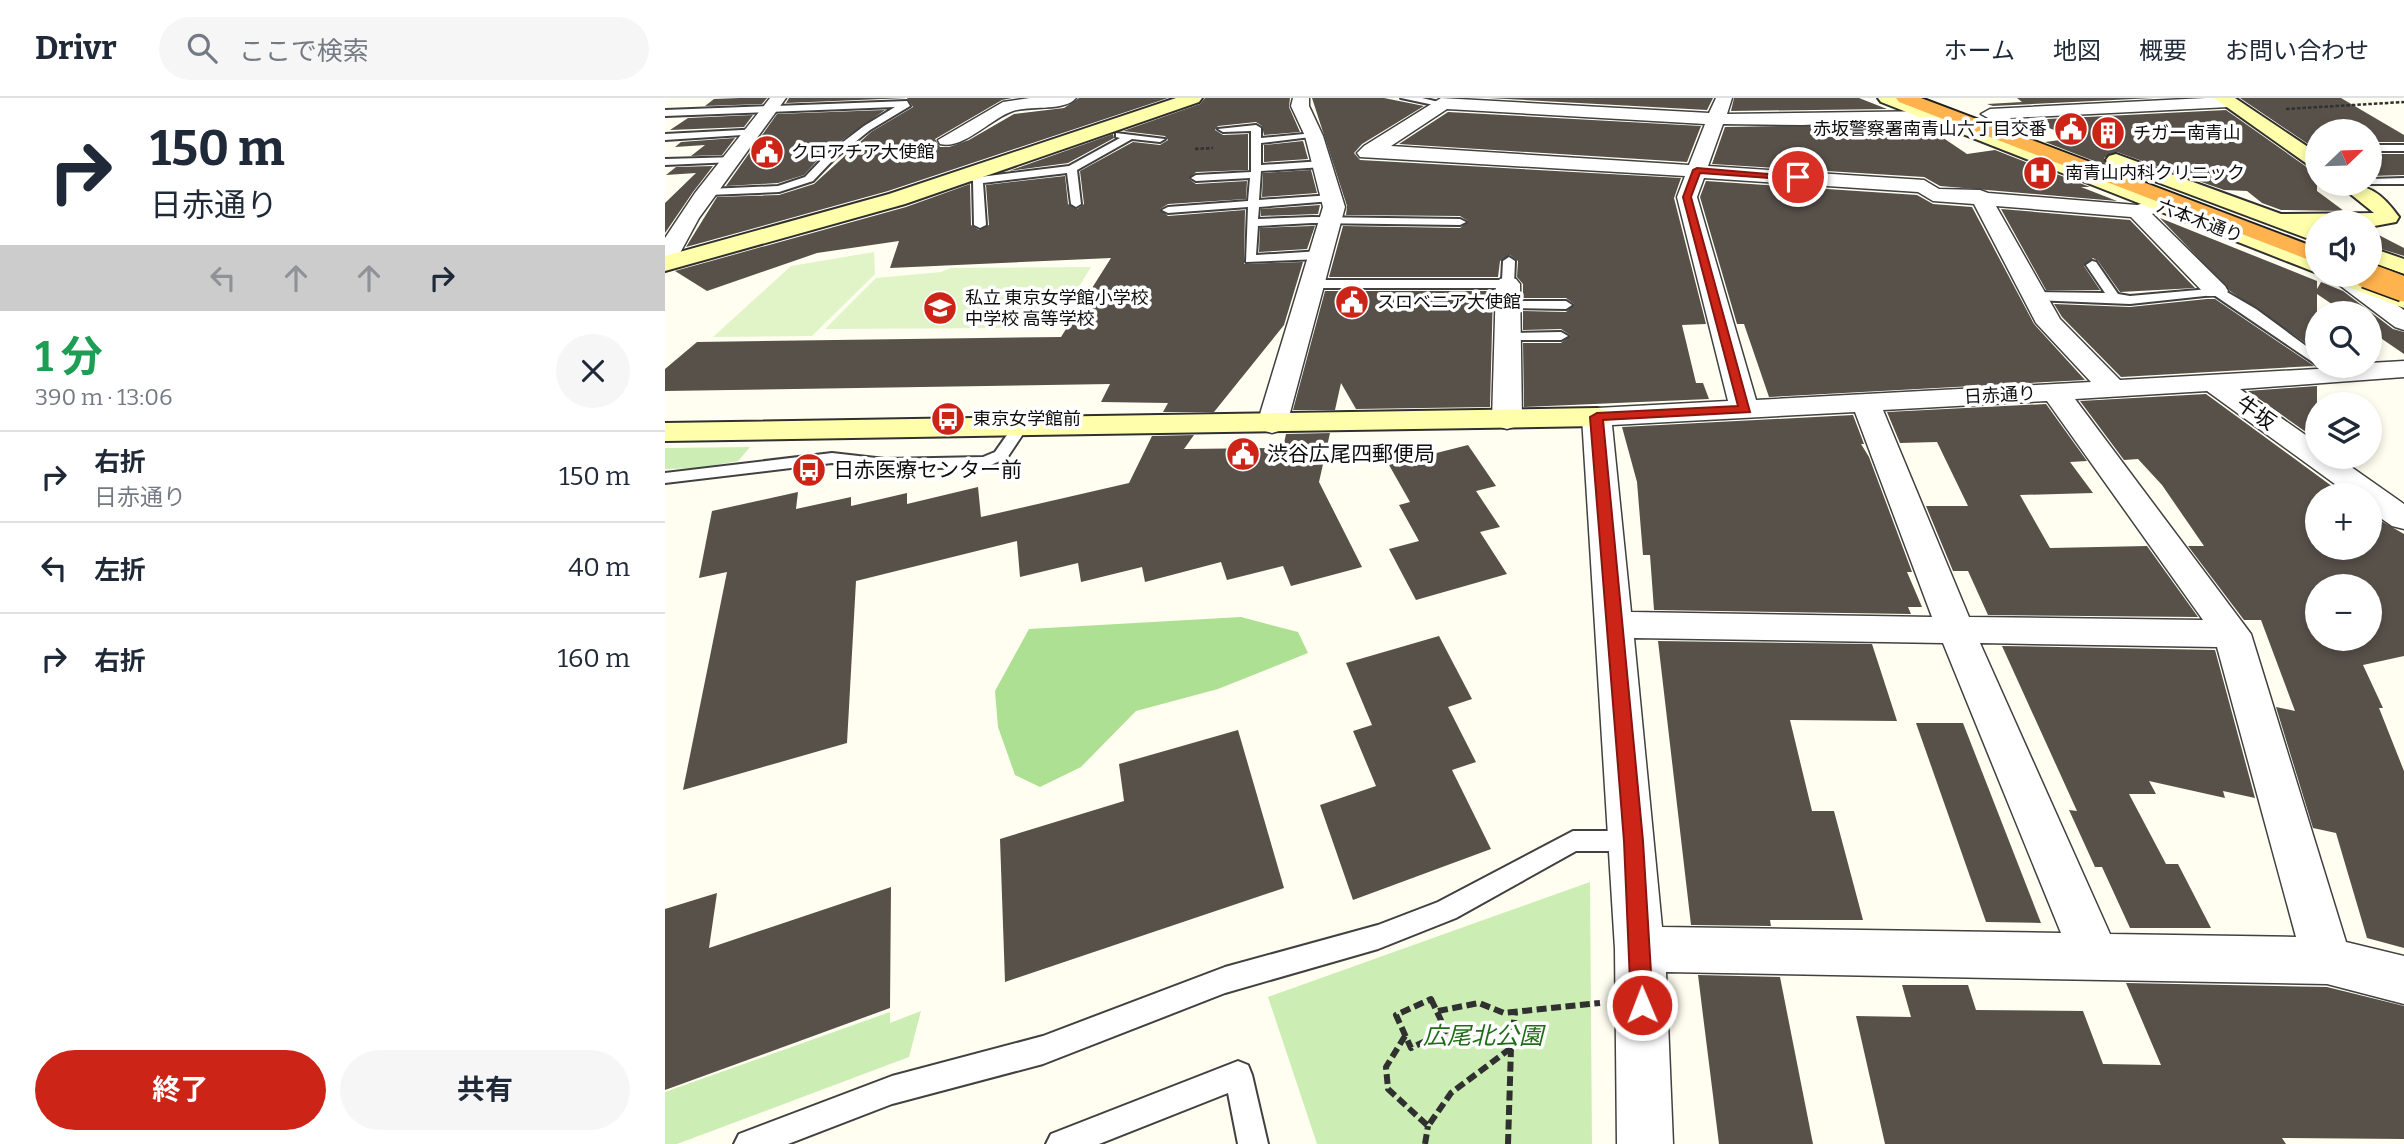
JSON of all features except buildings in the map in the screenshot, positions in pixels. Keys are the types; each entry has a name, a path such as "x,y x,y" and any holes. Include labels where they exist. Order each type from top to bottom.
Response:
{"highway":[{"path":"1905,98 2305,251"},
{"path":"1925,104 2305,240"},
{"path":"2382,268 2404,276"},
{"path":"2382,283 2404,289"}],"main road":[{"path":"665,262 846,215 974,178 1193,98"},
{"name":"六本木通り","path":"1887,98 1925,104 2159,205 2305,261"},
{"name":"六本木通り","path":"1946,98 2305,230"},
{"path":"2231,103 2305,147"},
{"path":"1925,104 2305,246"},
{"path":"2241,207 2288,219 2375,220 2388,217 2379,205 2366,196"},
{"path":"2366,196 2404,222"},
{"path":"2382,259 2404,267"},
{"path":"2382,275 2404,283"},
{"path":"2375,287 2404,300"},
{"path":"665,432 1597,417"}],"street":[{"path":"947,141 1009,106 1068,98"},
{"path":"1272,424 1321,255 1331,209 1336,167 1314,136 1300,106 1301,98"},
{"path":"2005,98 2023,111"},
{"path":"1336,167 1371,150 1448,101 1720,109 1802,120 1925,104"},
{"path":"665,262 671,239 758,131 775,103"},
{"path":"1990,114 2231,103"},
{"path":"1720,109 1687,197 1745,410"},
{"path":"1371,150 1924,186 1933,195 1980,196 2137,211 2159,205"},
{"path":"1980,196 2049,323 2112,389"},
{"path":"2137,211 2216,292"},
{"path":"1507,420 1508,283"},
{"path":"2363,287 2404,323"},
{"name":"日赤通り","path":"2382,368 2404,369"},
{"name":"日赤通り","path":"1597,417 2112,389 2305,369"},
{"name":"牛坂","path":"2211,381 2404,519"},
{"path":"2055,392 2232,634 2327,961"},
{"path":"1866,403 1956,630 2096,958"},
{"path":"1597,417 1640,949 1644,1144"},
{"path":"1615,625 2232,634"},
{"path":"1640,949 2327,961 2404,980"}],"lane":[{"path":"708,192 779,189 809,179 830,157 918,98"},
{"path":"1405,98 1448,101"},
{"path":"665,113 775,103 907,104"},
{"path":"1223,130 1256,128 1249,259 1321,255"},
{"path":"665,137 758,131"},
{"path":"1092,133 1160,139"},
{"path":"980,225 974,178 1073,169 1130,136"},
{"path":"1256,141 1314,136"},
{"path":"2382,148 2404,148"},
{"path":"665,162 734,159"},
{"path":"1196,178 1255,171 1336,167"},
{"path":"1073,169 1076,204"},
{"path":"2382,181 2404,181"},
{"path":"1168,210 1253,203 1460,222"},
{"path":"1251,223 1331,209"},
{"path":"2092,265 2114,297"},
{"path":"1312,284 1508,283 1566,305"},
{"path":"2033,296 2114,297 2130,300 2216,292 2251,312 2305,352"},
{"path":"1508,337 1561,336"},
{"path":"665,478 708,476 792,461 869,460 885,464 986,462 1001,455 1019,428"},
{"path":"749,1144 893,1090 1043,1050 1225,980 1378,937 1447,910 1573,841 1633,841"},
{"path":"1061,1144 1238,1074 1253,1144"}],"path":[{"path":"2231,103 2305,109 2349,103 2404,102"},
{"path":"1431,999 1438,1011 1446,1031 1411,1048 1396,1014 1431,999"},
{"path":"1438,1011 1479,1003 1504,1013 1608,1002"},
{"path":"1508,1144 1515,1012"},
{"path":"1406,1035 1386,1067 1388,1089 1428,1126"},
{"path":"1425,1144 1428,1126 1451,1093 1511,1048"}],"green space":[{"path":"874,252 875,274 812,336 713,337 791,266"},
{"path":"1091,267 1066,308 1012,328 825,329 876,278 941,272 951,268"},
{"path":"750,447 738,461 699,468 665,469 665,448"},
{"path":"1241,617 1298,632 1308,653 1218,689 1136,711 1081,767 1040,787 1015,775 998,727 995,691 1029,629"},
{"name":"広尾北公園","path":"1590,882 1592,1144 1317,1144 1268,997"},
{"path":"921,1011 909,1057 677,1144 665,1144 665,1092 890,1012 890,1023"}],"place":[{"name":"赤坂警察署南青山六丁目交番","path":"2071,129"},
{"name":"チガー南青山","path":"2108,133"},
{"name":"クロアチア大使館","path":"767,152"},
{"name":"南青山内科クリニック","path":"2040,173"},
{"name":"スロベニア大使館","path":"1352,302"},
{"name":"私立 東京女学館小学校 中学校 高等学校","path":"940,308"},
{"name":"東京女学館前","path":"948,419"},
{"name":"渋谷広尾四郵便局","path":"1243,454"},
{"name":"日赤医療センター前","path":"809,470"}],"route":[{"path":"1642,1005 1633,841 1597,417 1745,410 1687,197 1697,170 1798,177"}]}
